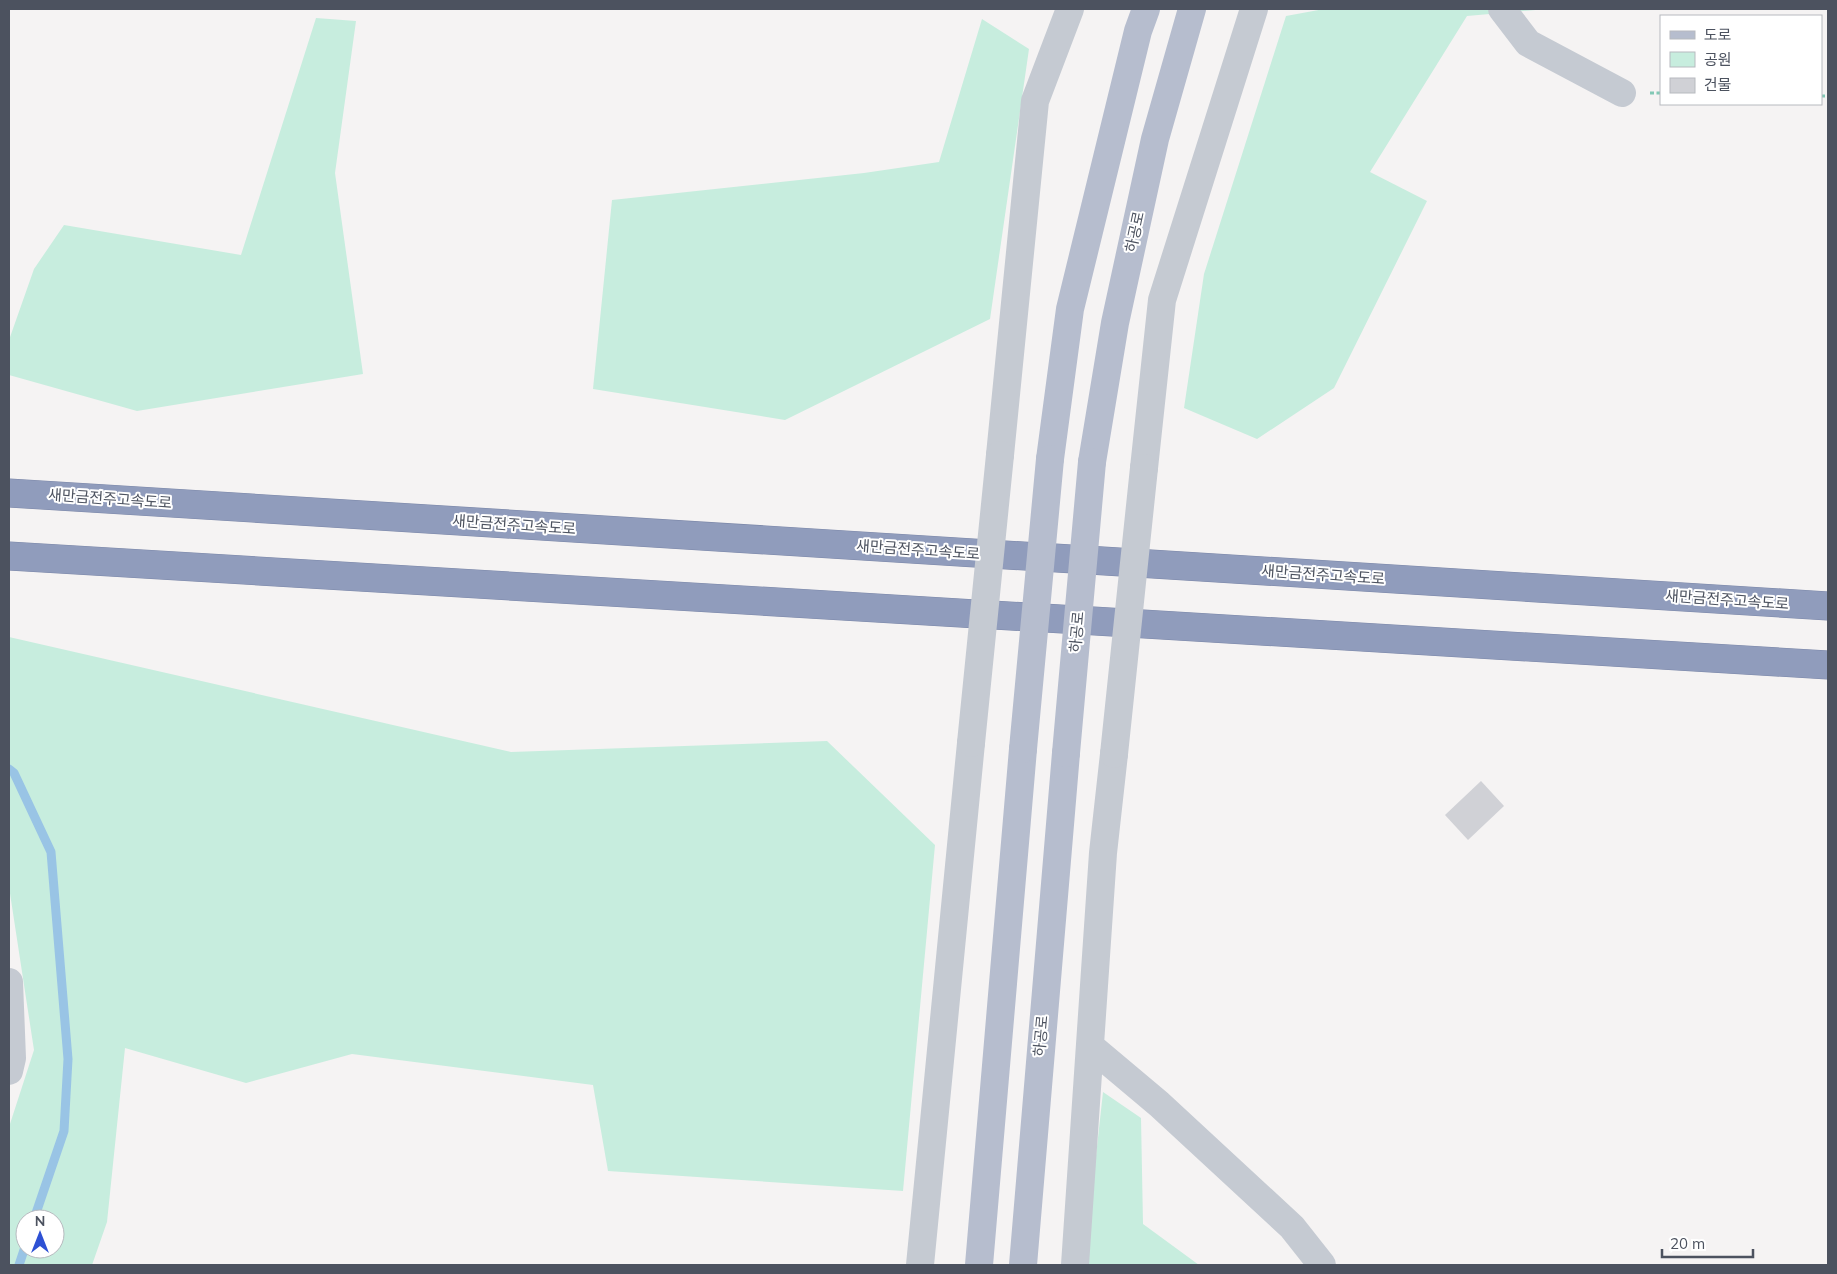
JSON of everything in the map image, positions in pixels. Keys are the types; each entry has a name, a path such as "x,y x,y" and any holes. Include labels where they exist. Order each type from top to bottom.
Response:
{"highway":[{"name":"새만금전주고속도로","path":"9,493 1828,606"},
{"path":"9,556 1828,665"}],"main road":[{"path":"979,1265 1050,459 1070,309 1138,31 1146,9"},
{"name":"하공로","path":"1023,1265 1092,462 1115,323 1154,139 1192,9"}],"street":[{"path":"920,1265 1035,102 1070,9"},
{"path":"1075,1265 1103,853 1162,300 1254,9"},
{"path":"1502,9 1528,43 1622,93"},
{"path":"9,982 12,1058 9,1071"},
{"path":"1090,1046 1160,1104 1292,1227 1322,1265"}],"green space":[{"path":"1324,9 1547,9 1467,16 1370,172 1427,201 1334,388 1257,439 1184,408 1204,274 1286,16"},
{"path":"316,18 356,21 335,173 363,374 137,411 9,375 9,340 34,269 64,225 241,255"},
{"path":"982,19 1029,49 990,319 785,420 593,389 612,200 864,173 939,162"},
{"path":"9,637 511,752 827,741 935,845 903,1191 608,1171 593,1085 352,1054 246,1083 125,1048 107,1222 92,1265 9,1265 9,1127 34,1050 9,887"},
{"path":"1103,1092 1141,1118 1143,1224 1199,1265 1084,1265"}],"building":[{"path":"1481,781 1504,806 1468,840 1445,815"}],"waterway":[{"path":"9,769 14,773 51,852 68,1059 64,1131 37,1209"},
{"path":"19,1265 21,1259"}]}
